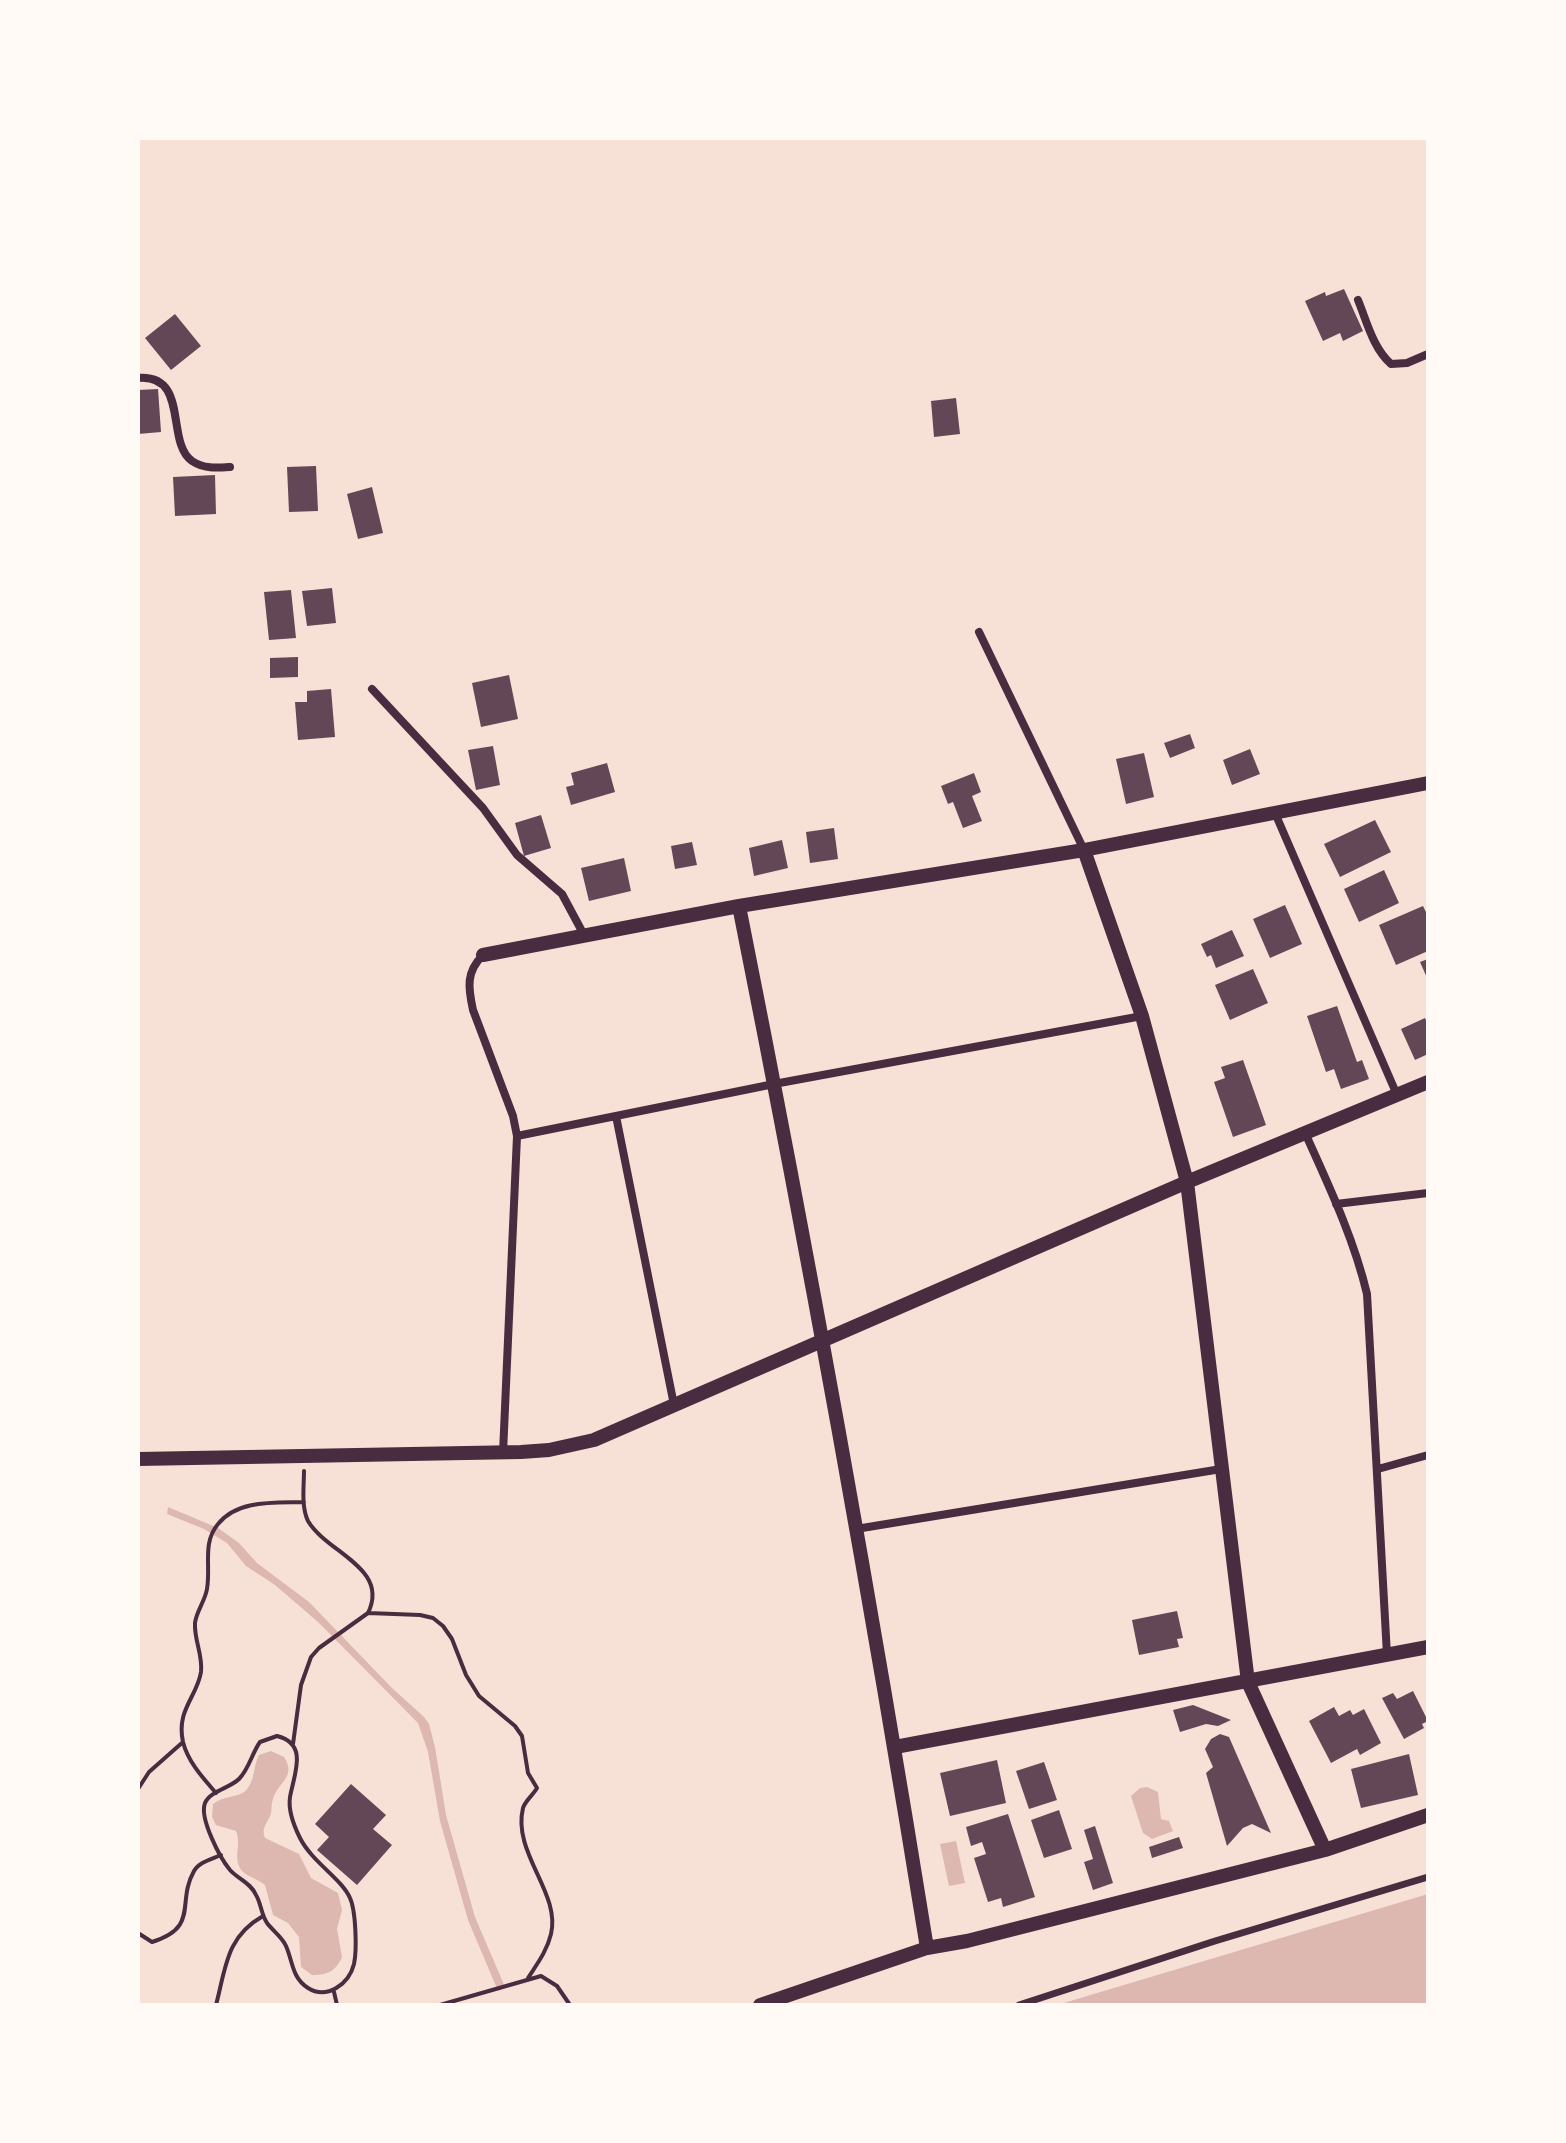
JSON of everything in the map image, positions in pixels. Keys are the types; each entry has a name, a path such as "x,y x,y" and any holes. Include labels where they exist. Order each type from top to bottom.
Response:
{"street":[{"path":"1358,300 1375,344 1382,357 1391,364 1407,363 1428,354"},
{"path":"138,378 149,377 159,381 167,392 175,410 186,456 208,468 230,467"},
{"path":"979,632 1084,850 1142,1016 1187,1182 1248,1682 1325,1850"},
{"path":"372,689 483,808 517,855 562,894 584,935"},
{"path":"503,1453 517,1136 513,1116 469,992 468,977 472,965 483,955 739,906 1084,850 1428,783"},
{"path":"1275,813 1397,1095"},
{"path":"739,906 895,1747 927,1948"},
{"path":"517,1136 774,1084 1142,1016"},
{"path":"138,1459 503,1453 574,1446 594,1440 1187,1182 1428,1082"},
{"path":"616,1116 674,1405"},
{"path":"1306,1135 1362,1273 1369,1303 1387,1655"},
{"path":"1336,1204 1428,1193"},
{"path":"1378,1469 1428,1455"},
{"path":"855,1530 1221,1469"},
{"path":"895,1747 1428,1647"},
{"path":"760,2005 927,1948 967,1941 1325,1850 1428,1815"},
{"path":"1019,2005 1228,1937 1428,1877"}],"path":[{"path":"304,1455 306,1517 322,1539 365,1572 373,1590 368,1613"},
{"path":"216,1793 191,1760 183,1741 186,1704 200,1676 201,1663 194,1627 207,1590 209,1540 218,1523 231,1512 247,1506 304,1502"},
{"path":"293,1744 277,1736 260,1742 242,1777 204,1804 204,1814 229,1870 252,1887 264,1916 287,1947 294,1973 309,1989 321,1993 334,1991 354,1965 353,1909 344,1888 312,1856 294,1824 290,1798 297,1765 293,1744 301,1685 311,1657 319,1648 368,1613 433,1618 452,1639 466,1675 479,1696 515,1726 522,1736 528,1773 537,1788 523,1809 523,1839 551,1910 552,1925 545,1952 528,1978"},
{"path":"138,1789 149,1772 183,1741"},
{"path":"138,1933 152,1942 176,1931 183,1921 193,1872 221,1855"},
{"path":"216,2005 229,1953 237,1938 264,1916"},
{"path":"440,2005 541,1976 550,1981 570,2005"},
{"path":"334,1991 337,2005"}],"shaded area":[{"path":"168,1507 218,1528 239,1543 257,1563 309,1602 429,1724 446,1815 475,1917 505,1987 498,1991 468,1920 440,1821 428,1752 418,1723 318,1622 275,1585 246,1566 227,1543 204,1529 167,1514"},
{"path":"271,1751 284,1757 288,1775 275,1793 264,1828 265,1838 299,1854 311,1878 338,1893 342,1910 337,1929 342,1957 334,1969 323,1974 312,1975 301,1967 299,1937 288,1923 273,1915 265,1885 244,1873 239,1866 236,1831 216,1825 212,1817 213,1804 248,1789 259,1755"},
{"path":"1147,1787 1158,1792 1161,1819 1169,1821 1173,1831 1152,1839 1143,1833 1131,1796 1140,1788"},
{"path":"956,1841 965,1883 949,1886 940,1844"},
{"path":"1428,1894 1428,2005 1057,2005"}],"building":[{"path":"1344,289 1363,331 1343,341 1340,333 1323,341 1305,301 1325,292 1326,296"},
{"path":"175,314 201,346 171,370 145,338"},
{"path":"158,389 161,432 138,434 138,390"},
{"path":"956,398 960,434 934,437 931,401"},
{"path":"316,466 318,511 289,512 287,467"},
{"path":"215,475 216,514 175,516 173,477"},
{"path":"372,487 383,533 358,539 347,494"},
{"path":"332,588 336,623 307,626 302,591"},
{"path":"291,590 296,638 269,640 264,592"},
{"path":"298,657 298,677 270,678 270,658"},
{"path":"509,675 518,719 481,727 472,683"},
{"path":"331,689 335,737 298,740 295,702 307,702 307,691"},
{"path":"1190,734 1195,748 1170,758 1164,743"},
{"path":"493,746 500,785 476,790 468,750"},
{"path":"1250,749 1260,774 1232,785 1223,760"},
{"path":"1144,753 1154,797 1126,804 1116,759"},
{"path":"607,763 615,792 571,805 566,787 574,785 571,773"},
{"path":"974,773 981,792 972,796 982,821 963,828 953,802 948,804 941,786"},
{"path":"541,815 551,848 524,856 515,823"},
{"path":"1375,820 1391,852 1340,877 1324,844"},
{"path":"834,828 838,859 810,863 806,832"},
{"path":"782,840 788,868 754,876 749,848"},
{"path":"692,842 697,865 675,869 671,846"},
{"path":"624,858 631,891 589,901 581,868"},
{"path":"1384,870 1399,903 1359,922 1344,889"},
{"path":"1285,905 1302,944 1270,958 1253,919"},
{"path":"1423,906 1428,916 1428,951 1396,965 1379,925"},
{"path":"1232,930 1244,956 1216,968 1211,955 1207,957 1201,944"},
{"path":"1428,959 1428,980 1420,962"},
{"path":"1253,969 1268,1003 1230,1020 1215,985"},
{"path":"1337,1006 1357,1062 1362,1060 1369,1079 1341,1089 1334,1069 1326,1072 1307,1016"},
{"path":"1425,1018 1428,1025 1428,1054 1415,1060 1401,1029"},
{"path":"1243,1060 1266,1125 1233,1137 1214,1082 1225,1078 1221,1067"},
{"path":"1177,1611 1183,1638 1177,1639 1179,1647 1139,1655 1132,1620"},
{"path":"1413,1691 1428,1721 1422,1724 1424,1728 1404,1739 1382,1698 1393,1693 1397,1699"},
{"path":"1193,1705 1231,1720 1218,1726 1206,1724 1180,1732 1173,1710"},
{"path":"1334,1707 1339,1716 1350,1710 1353,1715 1364,1709 1381,1743 1360,1755 1357,1749 1331,1763 1309,1721"},
{"path":"1220,1734 1229,1737 1271,1833 1252,1824 1243,1828 1227,1846 1206,1773 1213,1767 1205,1749 1211,1739"},
{"path":"1409,1754 1418,1795 1361,1808 1351,1769"},
{"path":"997,1760 1006,1803 950,1816 940,1773"},
{"path":"1044,1762 1057,1800 1029,1809 1016,1771"},
{"path":"351,1784 386,1815 373,1829 392,1845 357,1885 317,1850 329,1837 315,1824"},
{"path":"1059,1810 1072,1849 1044,1858 1031,1820"},
{"path":"1008,1814 1035,1897 1003,1907 1001,1898 988,1902 974,1858 986,1854 982,1842 971,1846 966,1827"},
{"path":"1095,1826 1113,1883 1093,1890 1084,1862 1093,1859 1084,1830"},
{"path":"1179,1837 1183,1848 1152,1858 1149,1847"}]}
